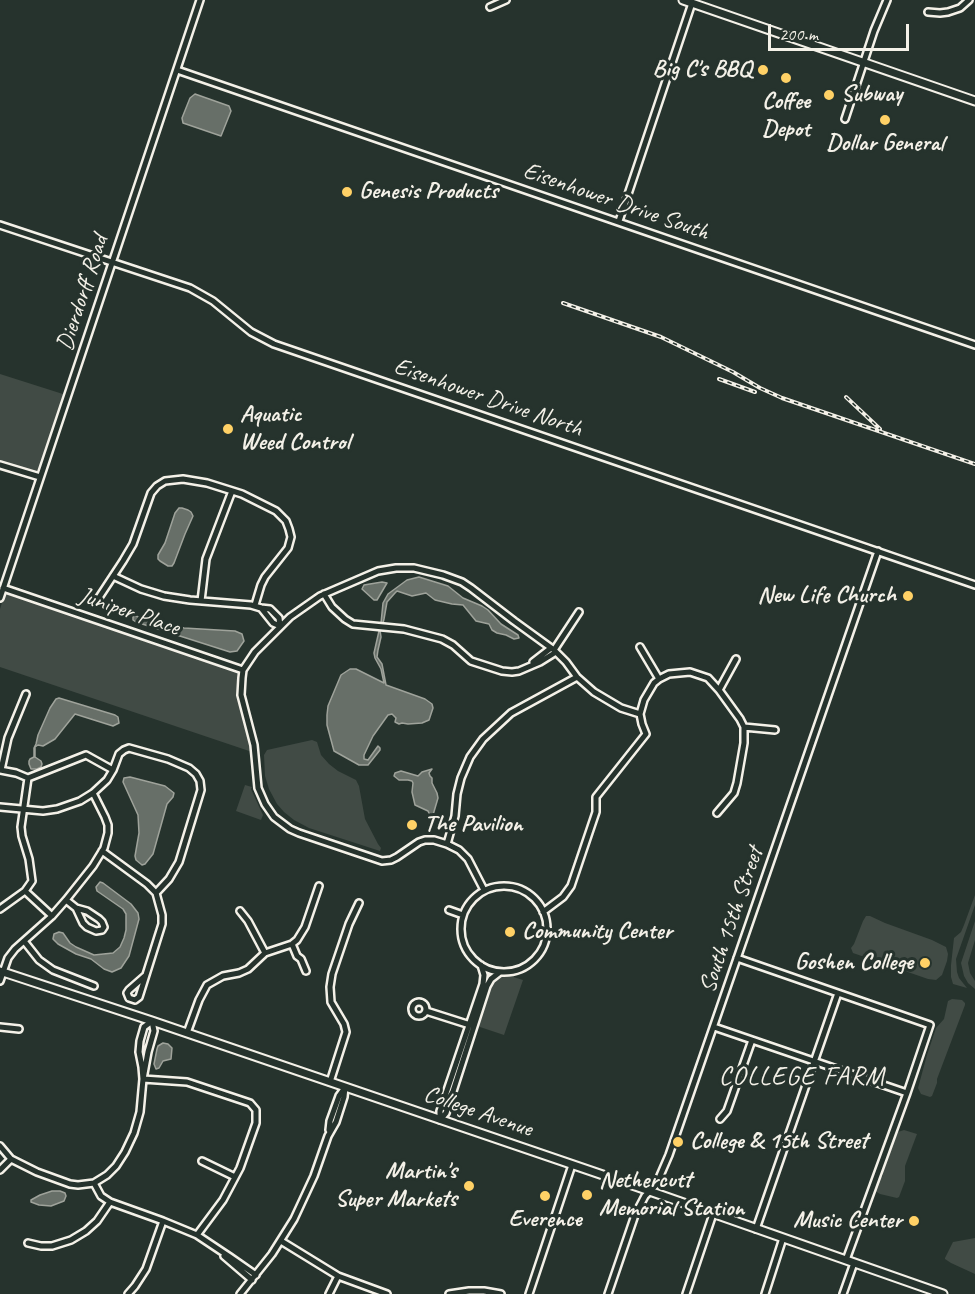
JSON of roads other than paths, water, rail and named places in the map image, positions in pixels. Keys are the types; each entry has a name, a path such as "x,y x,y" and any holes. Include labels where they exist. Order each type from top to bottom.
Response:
{"main road":[{"path":"683,0 975,101"},
{"name":"College Avenue","path":"2,971 650,1191 850,1262 922,1291 943,1294"}],"street":[{"name":"Dierdorff Road","path":"0,598 200,0"},
{"path":"490,7 506,0"},
{"path":"845,119 887,0"},
{"path":"928,12 940,14 948,12 960,8 969,0"},
{"path":"619,221 692,3"},
{"name":"Eisenhower Drive South","path":"177,70 975,345"},
{"name":"Eisenhower Drive North","path":"0,225 190,288 202,294 251,332 274,344 975,585"},
{"path":"0,465 40,477"},
{"path":"98,599 127,555 154,489 161,483 183,479 232,490 256,500 284,517 291,537 288,548 262,582 258,607"},
{"path":"201,601 206,559 232,490"},
{"name":"South 15th Street","path":"608,1294 635,1215 645,1196 656,1185 669,1155 878,551"},
{"path":"484,890 468,858 447,844 425,840 391,860 382,861 298,833 274,817 258,788 255,753 241,695 243,670 255,652 280,626 302,608 326,593 382,570 414,568 452,578 471,588 553,650 594,692 621,708 640,714"},
{"path":"113,576 124,583 171,597 270,609 279,618 280,626"},
{"name":"Juniper Place","path":"3,588 243,670"},
{"path":"326,593 337,611 353,624 413,631 442,639 453,645 471,661 512,672 540,662 553,650 579,612"},
{"path":"640,647 659,679"},
{"path":"719,690 736,659"},
{"path":"543,912 563,897 571,886 596,812 596,797 646,734 640,714 647,694 659,679 669,674 690,672 708,678 744,727 744,743 734,793 717,813"},
{"path":"447,844 456,816 457,794 461,778 470,757 483,739 511,713 577,677"},
{"path":"26,694 8,738 0,770 28,778 86,755 113,770"},
{"path":"744,727 775,730"},
{"path":"0,807 43,811 80,801 107,780 119,754 129,748 181,764 196,774 201,790 179,862 169,879 156,893"},
{"path":"0,909 25,891 32,881 21,827 28,778"},
{"path":"0,981 8,958 66,900 93,866 107,841 108,825 93,793"},
{"path":"102,851 156,893 163,920 145,976"},
{"path":"187,1033 198,1000 207,985 223,976 248,969 265,954 292,944 303,932 319,886"},
{"path":"502,886 521,890 532,897 543,912 546,935 540,952 522,968 500,972 490,970 468,954 464,946 460,929 463,915 471,901 484,890 502,886"},
{"path":"25,891 52,916"},
{"path":"66,900 76,908 87,911 99,919 104,927 102,930 96,931 87,927 76,908"},
{"path":"330,1082 346,1032 331,1002 332,974 349,924 359,903"},
{"path":"449,910 463,915"},
{"path":"240,911 248,921 265,954"},
{"path":"24,941 39,960 53,970 94,986"},
{"path":"292,944 306,971"},
{"path":"737,958 930,1025 850,1262 843,1294"},
{"path":"471,1026 483,984 484,975 481,965"},
{"path":"440,1120 440,1111 471,1026 489,983 500,972"},
{"path":"756,1229 838,993"},
{"path":"426,1011 471,1026"},
{"path":"0,1146 11,1159 38,1172 70,1184 94,1183 112,1170 121,1159 135,1133 148,1052 154,1031 152,1021 144,1027 140,1041 139,1052 143,1079"},
{"path":"0,1027 19,1029"},
{"path":"714,1027 907,1093"},
{"path":"720,1119 727,1111 752,1040"},
{"path":"143,1079 187,1082 244,1101 255,1107 256,1123 244,1159 223,1200 197,1235"},
{"path":"240,1294 254,1278 294,1219 314,1176 339,1095 345,1087"},
{"path":"0,1170 11,1159"},
{"path":"202,1161 235,1177"},
{"path":"529,1294 572,1165"},
{"path":"94,1183 101,1196 110,1202 197,1235 230,1257 254,1278"},
{"path":"28,1243 52,1246 71,1240 97,1221 110,1202"},
{"path":"687,1294 713,1214"},
{"path":"128,1294 146,1269 163,1221"},
{"path":"765,1294 783,1239"},
{"path":"281,1240 338,1276 387,1294"},
{"path":"329,1294 338,1276"},
{"path":"449,1294 484,1291 501,1294"}],"railway":[{"path":"563,303 661,337 782,398 975,464"},
{"path":"719,379 755,392"},
{"path":"846,397 880,429"}],"place":[{"name":"Big C's BBQ","path":"763,70"},
{"name":"Coffee Depot","path":"786,78"},
{"name":"Subway","path":"829,95"},
{"name":"Dollar General","path":"885,120"},
{"name":"Genesis Products","path":"347,192"},
{"name":"Aquatic Weed Control","path":"228,429"},
{"name":"New Life Church","path":"908,596"},
{"name":"The Pavilion","path":"412,825"},
{"name":"Community Center","path":"510,932"},
{"name":"Goshen College","path":"925,963"},
{"name":"College & 15th Street","path":"678,1142"},
{"name":"Martin's Super Markets","path":"469,1186"},
{"name":"Nethercutt Memorial Station","path":"587,1195"},
{"name":"Everence","path":"545,1196"},
{"name":"Music Center","path":"914,1221"}],"district":[{"name":"COLLEGE FARM","path":"802,1077"}]}
